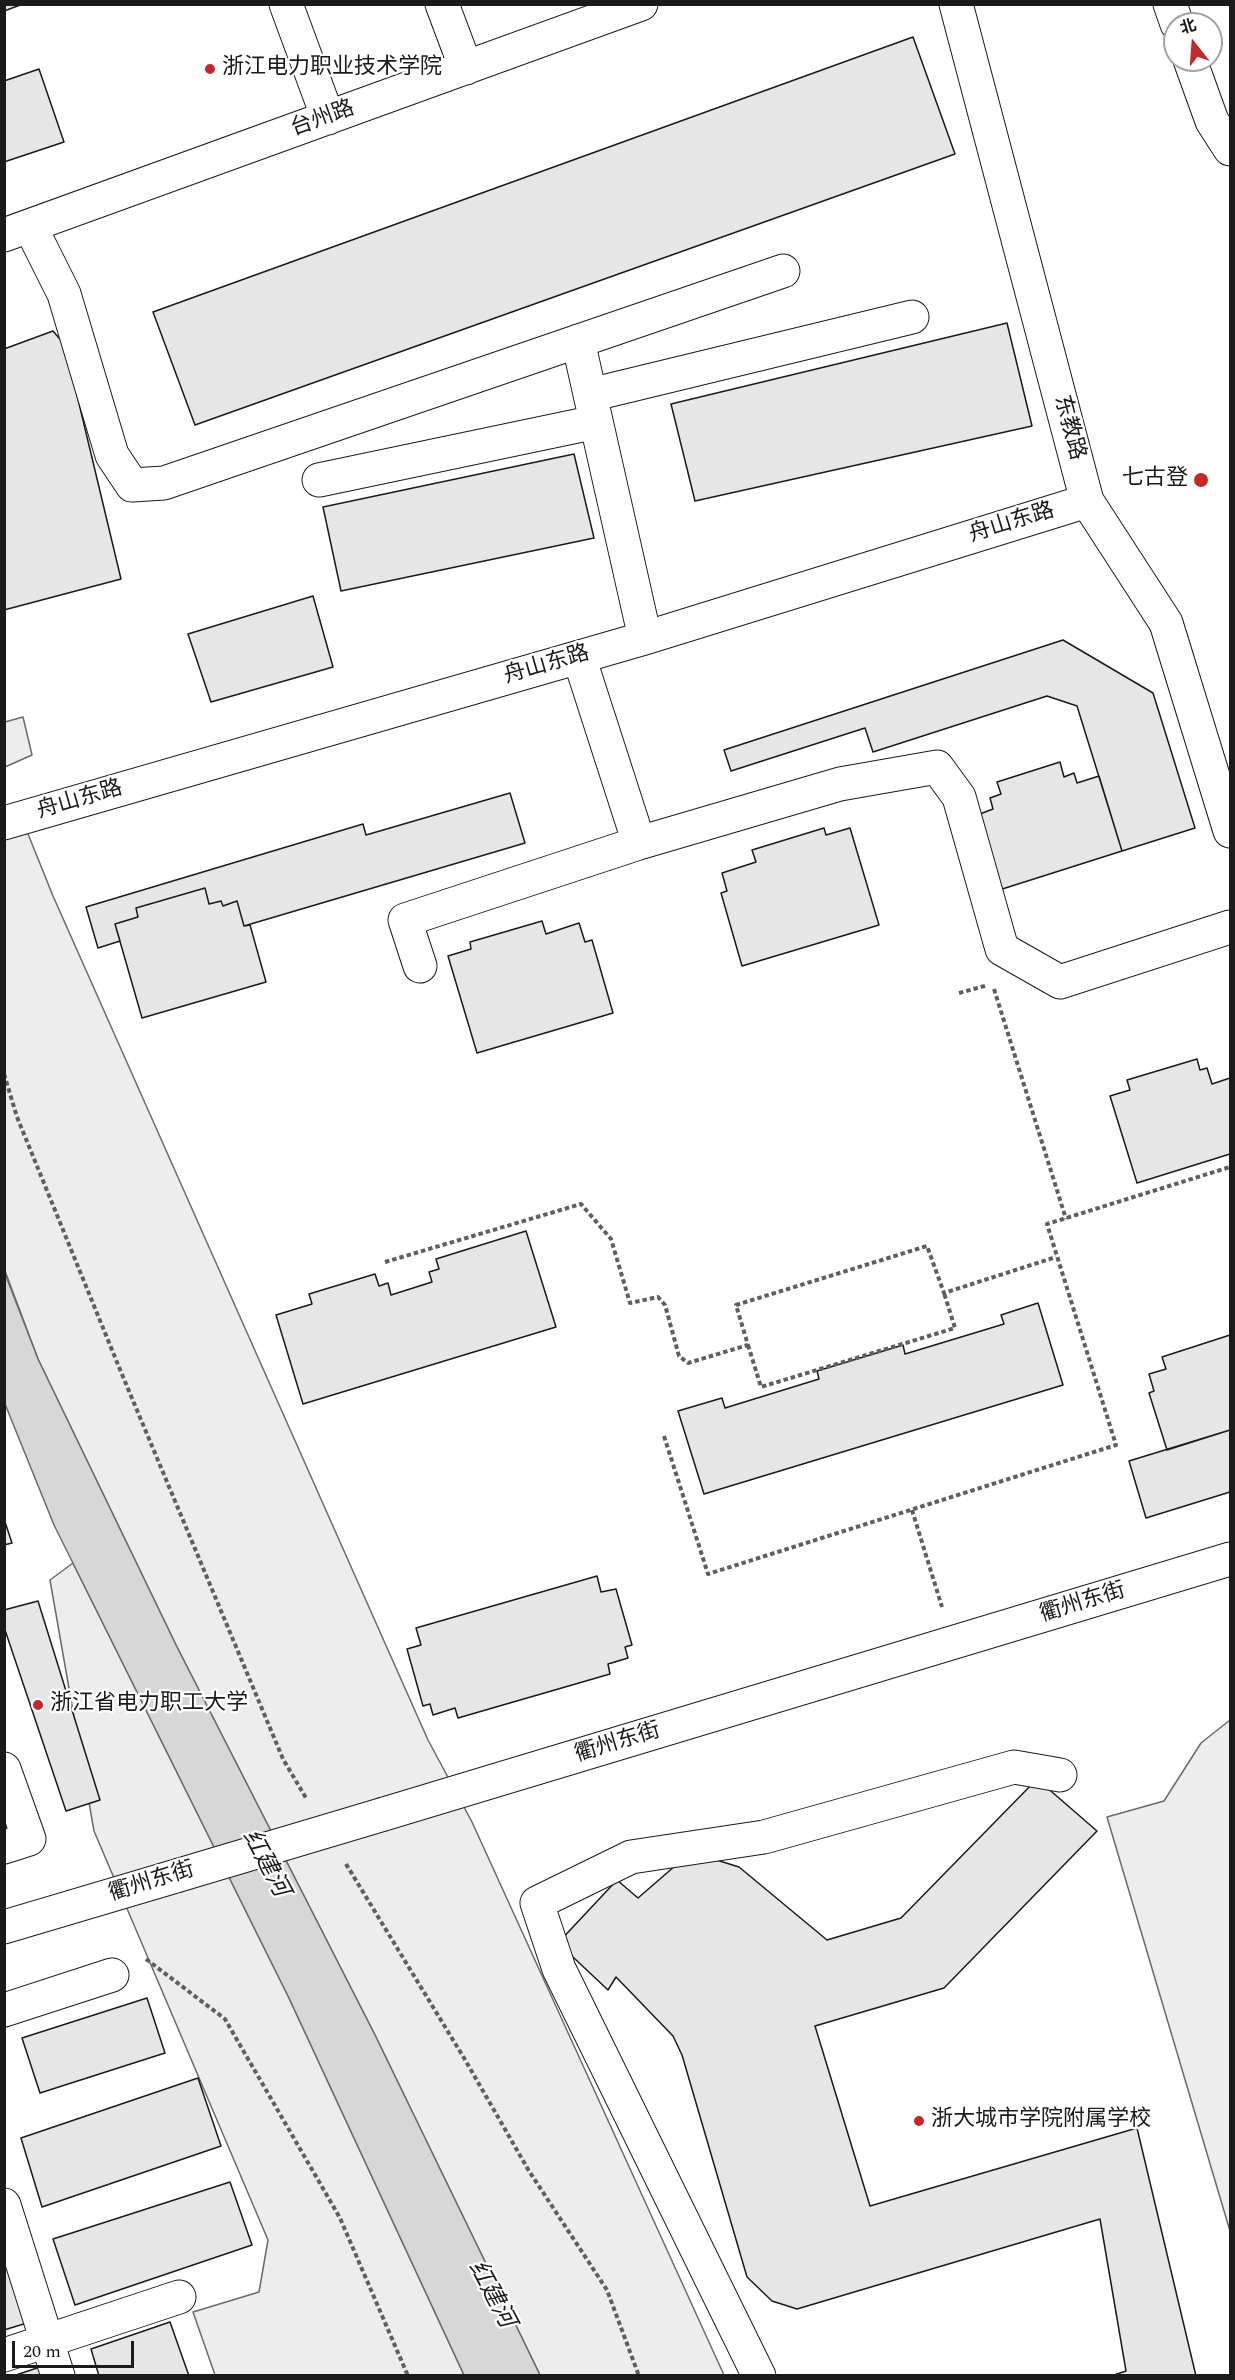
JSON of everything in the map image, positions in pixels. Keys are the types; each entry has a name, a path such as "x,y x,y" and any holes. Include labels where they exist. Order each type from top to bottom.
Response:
{"street":[{"path":"286,4 328,118"},
{"path":"442,4 466,68"},
{"name":"台州路","path":"17,230 641,4"},
{"name":"东教路","path":"956,4 1088,501 1166,623 1230,831"},
{"path":"1194,72 1212,121 1230,149"},
{"path":"17,230 64,294 112,455 132,485 164,483 783,271"},
{"path":"319,480 593,409 912,317"},
{"path":"578,341 645,638"},
{"name":"舟山东路","path":"4,823 645,638 1088,501"},
{"path":"579,657 639,843"},
{"path":"420,966 405,920 639,843 840,783 937,767 959,797 1002,949 1060,982 1230,927"},
{"name":"衢州东街","path":"4,1927 1230,1559"},
{"path":"759,2376 559,1969 537,1903 631,1857 764,1838 1014,1767 1060,1775"},
{"path":"4,1769 29,1839 4,1847"},
{"path":"4,2010 112,1975"},
{"path":"4,2205 58,2376"},
{"path":"4,2355 178,2297"}],"path":[{"path":"960,993 993,984 1066,1219"},
{"path":"4,1074 22,1127 282,1759 307,1799"},
{"path":"664,1436 708,1574 1116,1446 1047,1224 1230,1167"},
{"path":"385,1262 581,1204 611,1239 630,1303 658,1297 665,1305 679,1356 688,1363 748,1345"},
{"path":"927,1246 955,1328 761,1387 748,1345 736,1305 927,1246"},
{"path":"944,1293 1057,1257"},
{"path":"912,1510 953,1643"},
{"path":"343,1859 464,2058 529,2171 607,2290 639,2376"},
{"path":"112,1975 145,1958 225,2019 340,2218 408,2376"}],"shaded area":[{"path":"23,717 32,755 5,767 5,722"},
{"path":"24,824 53,896 428,1740 472,1822 724,2375 540,2375 375,2035 176,1645 38,1359 5,1271 4,833"},
{"path":"73,1563 289,1998 464,2375 215,2375 193,2312 259,2292 268,2240 94,1831 50,1580"},
{"path":"1230,1720 1230,2231 1107,1817 1164,1801 1201,1743"}],"water":[{"name":"红建河","path":"4,1271 38,1359 176,1645 375,2035 540,2375 464,2375 289,1998 54,1525 5,1404"}],"building":[{"path":"4,4 23,4 4,11"},
{"path":"913,37 955,154 195,425 153,312"},
{"path":"39,69 64,142 4,162 4,81"},
{"path":"1007,323 1032,426 695,501 671,404"},
{"path":"53,331 65,345 121,579 4,610 4,349"},
{"path":"574,454 594,538 341,591 323,507"},
{"path":"313,596 333,667 211,702 188,634"},
{"path":"1063,640 1153,693 1195,828 1122,851 1077,706 1047,696 873,752 865,728 731,771 724,750"},
{"path":"1060,762 1064,777 1074,773 1077,783 1099,776 1122,851 996,891 972,817 993,809 990,798 1001,794 997,782"},
{"path":"510,793 525,843 244,926 237,901 223,906 221,901 209,904 205,888 136,908 138,917 115,924 120,941 98,948 86,907 363,824 366,835"},
{"path":"824,828 826,835 850,828 879,925 742,966 721,893 727,891 722,873 756,862 752,850"},
{"path":"205,888 209,904 221,901 223,906 237,901 244,926 250,925 266,982 142,1018 115,924 138,917 136,908"},
{"path":"542,921 546,934 579,923 585,942 592,940 613,1013 477,1053 448,956 471,949 470,942"},
{"path":"1197,1059 1200,1070 1207,1068 1212,1084 1230,1078 1230,1154 1137,1183 1110,1096 1130,1090 1127,1080"},
{"path":"526,1231 556,1327 303,1404 276,1315 312,1304 309,1294 375,1274 379,1286 388,1283 391,1295 432,1282 429,1272 439,1269 436,1259"},
{"path":"1038,1303 1063,1385 704,1494 678,1411 722,1398 725,1408 819,1379 817,1371 903,1345 905,1354 1004,1324 1001,1315"},
{"path":"1230,1335 1230,1430 1167,1450 1149,1393 1154,1391 1149,1374 1166,1369 1162,1357"},
{"path":"1230,1430 1230,1492 1146,1518 1129,1461"},
{"path":"4,1519 12,1543 4,1545"},
{"path":"597,1576 601,1592 616,1589 632,1645 625,1647 628,1658 608,1664 610,1674 458,1718 455,1708 433,1715 430,1704 423,1706 407,1649 421,1645 416,1628"},
{"path":"38,1601 100,1800 66,1811 4,1627 4,1610"},
{"path":"1037,1779 1097,1831 944,1988 815,2026 870,2206 1137,2128 1196,2376 1111,2376 1126,2371 1100,2219 797,2309 772,2301 747,2277 682,2055 673,2036 616,1977 608,1990 558,1943 617,1880 638,1898 683,1859 710,1858 739,1867 827,1940 901,1918"},
{"path":"147,1998 165,2053 40,2093 22,2038"},
{"path":"198,2078 221,2146 42,2207 21,2138"},
{"path":"230,2182 252,2245 75,2305 53,2239"},
{"path":"4,2255 27,2323 4,2330"},
{"path":"170,2322 189,2376 99,2376 91,2349"},
{"path":"43,2366 47,2376 13,2376"}],"place":[{"name":"浙江电力职业技术学院","path":"210,69"},
{"name":"七古登","path":"1201,480"},
{"name":"浙江省电力职工大学","path":"38,1705"},
{"name":"浙大城市学院附属学校","path":"919,2121"}]}
